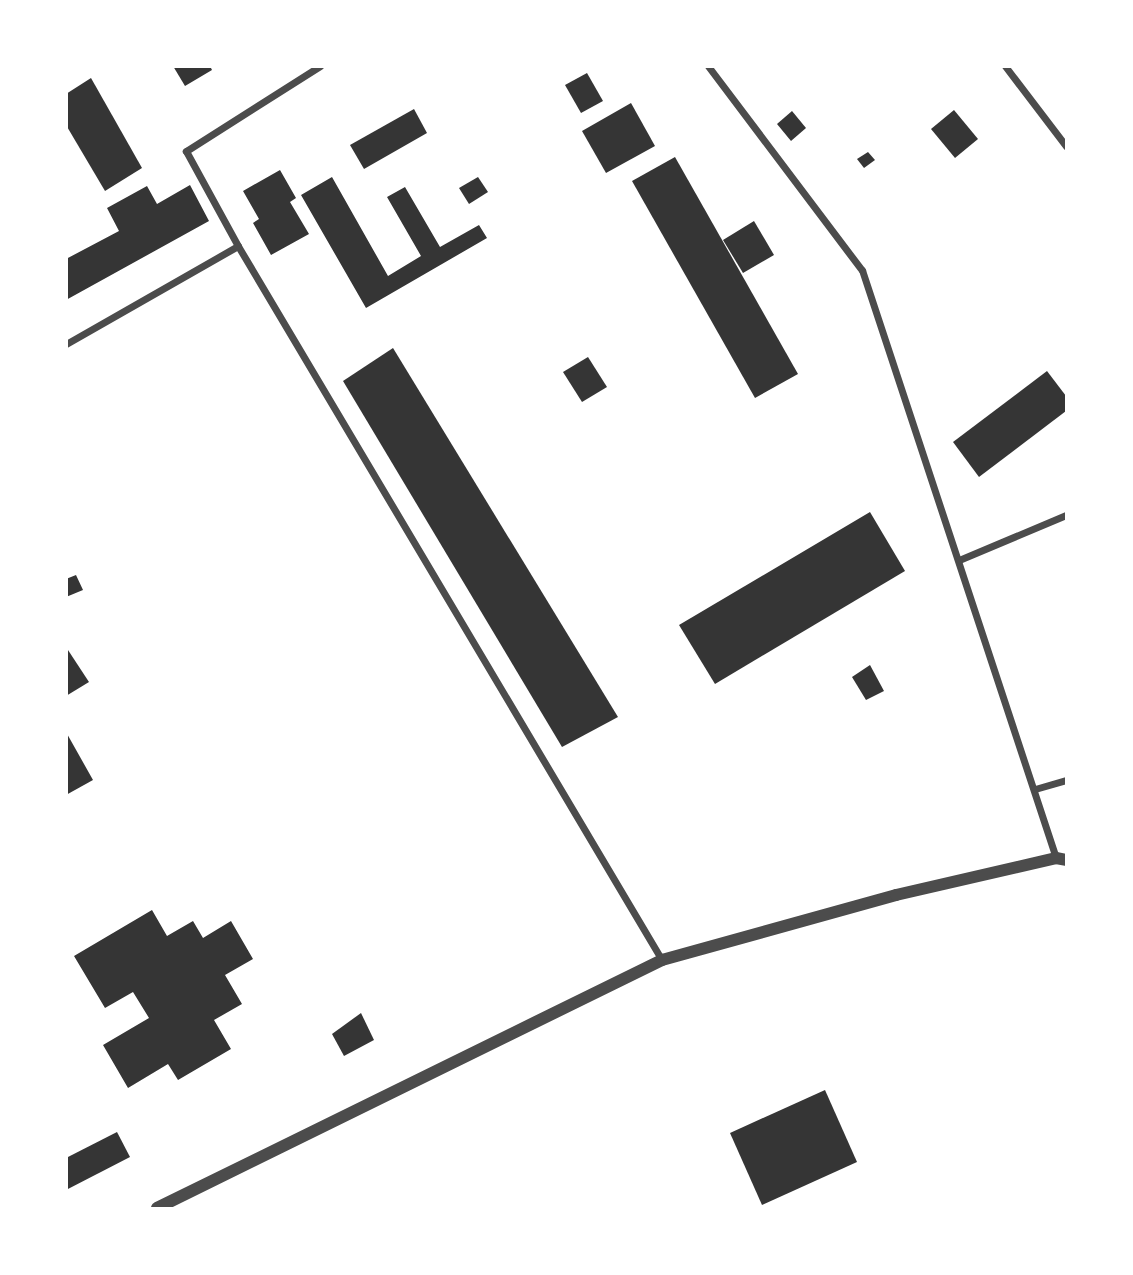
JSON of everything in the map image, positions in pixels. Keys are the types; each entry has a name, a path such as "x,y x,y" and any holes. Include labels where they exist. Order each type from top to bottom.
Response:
{"street":[{"path":"320,66 186,151 238,246 662,960"},
{"path":"158,1209 662,960 897,895 1061,859 1035,789 862,270 708,66"},
{"path":"1005,66 1066,146"},
{"path":"66,344 238,246"},
{"path":"959,560 1066,515"},
{"path":"1035,789 1066,780"}],"building":[{"path":"173,66 210,66 212,70 185,86"},
{"path":"587,73 603,101 581,113 565,85"},
{"path":"91,78 142,168 105,191 66,125 66,94"},
{"path":"631,103 655,146 606,173 582,131"},
{"path":"414,109 427,133 364,169 350,145"},
{"path":"954,110 978,139 955,158 931,129"},
{"path":"792,111 806,128 791,141 777,124"},
{"path":"868,152 875,160 864,168 857,159"},
{"path":"675,157 798,374 755,398 632,181"},
{"path":"280,170 296,198 290,202 309,234 271,255 253,223 259,219 243,191"},
{"path":"332,177 388,276 421,256 387,197 405,187 440,247 479,225 487,238 366,308 301,195"},
{"path":"478,177 488,192 469,204 459,188"},
{"path":"190,185 209,221 66,300 66,259 119,231 107,208 147,186 157,204"},
{"path":"754,221 774,255 743,273 723,240"},
{"path":"393,348 618,717 562,747 343,381"},
{"path":"588,357 607,387 582,402 563,372"},
{"path":"1047,371 1066,396 1066,411 979,477 953,442"},
{"path":"870,512 905,571 715,684 679,625"},
{"path":"76,575 83,590 66,597 66,579"},
{"path":"66,647 89,682 66,696"},
{"path":"870,665 884,691 866,700 852,677"},
{"path":"66,732 93,780 66,795"},
{"path":"152,910 167,936 193,921 203,938 231,921 253,959 225,975 242,1004 214,1020 231,1049 178,1080 168,1064 128,1088 103,1045 149,1018 133,992 105,1008 74,956"},
{"path":"361,1013 374,1040 344,1056 332,1034"},
{"path":"825,1090 857,1162 762,1205 730,1133"},
{"path":"117,1132 130,1157 66,1190 66,1158"}]}
